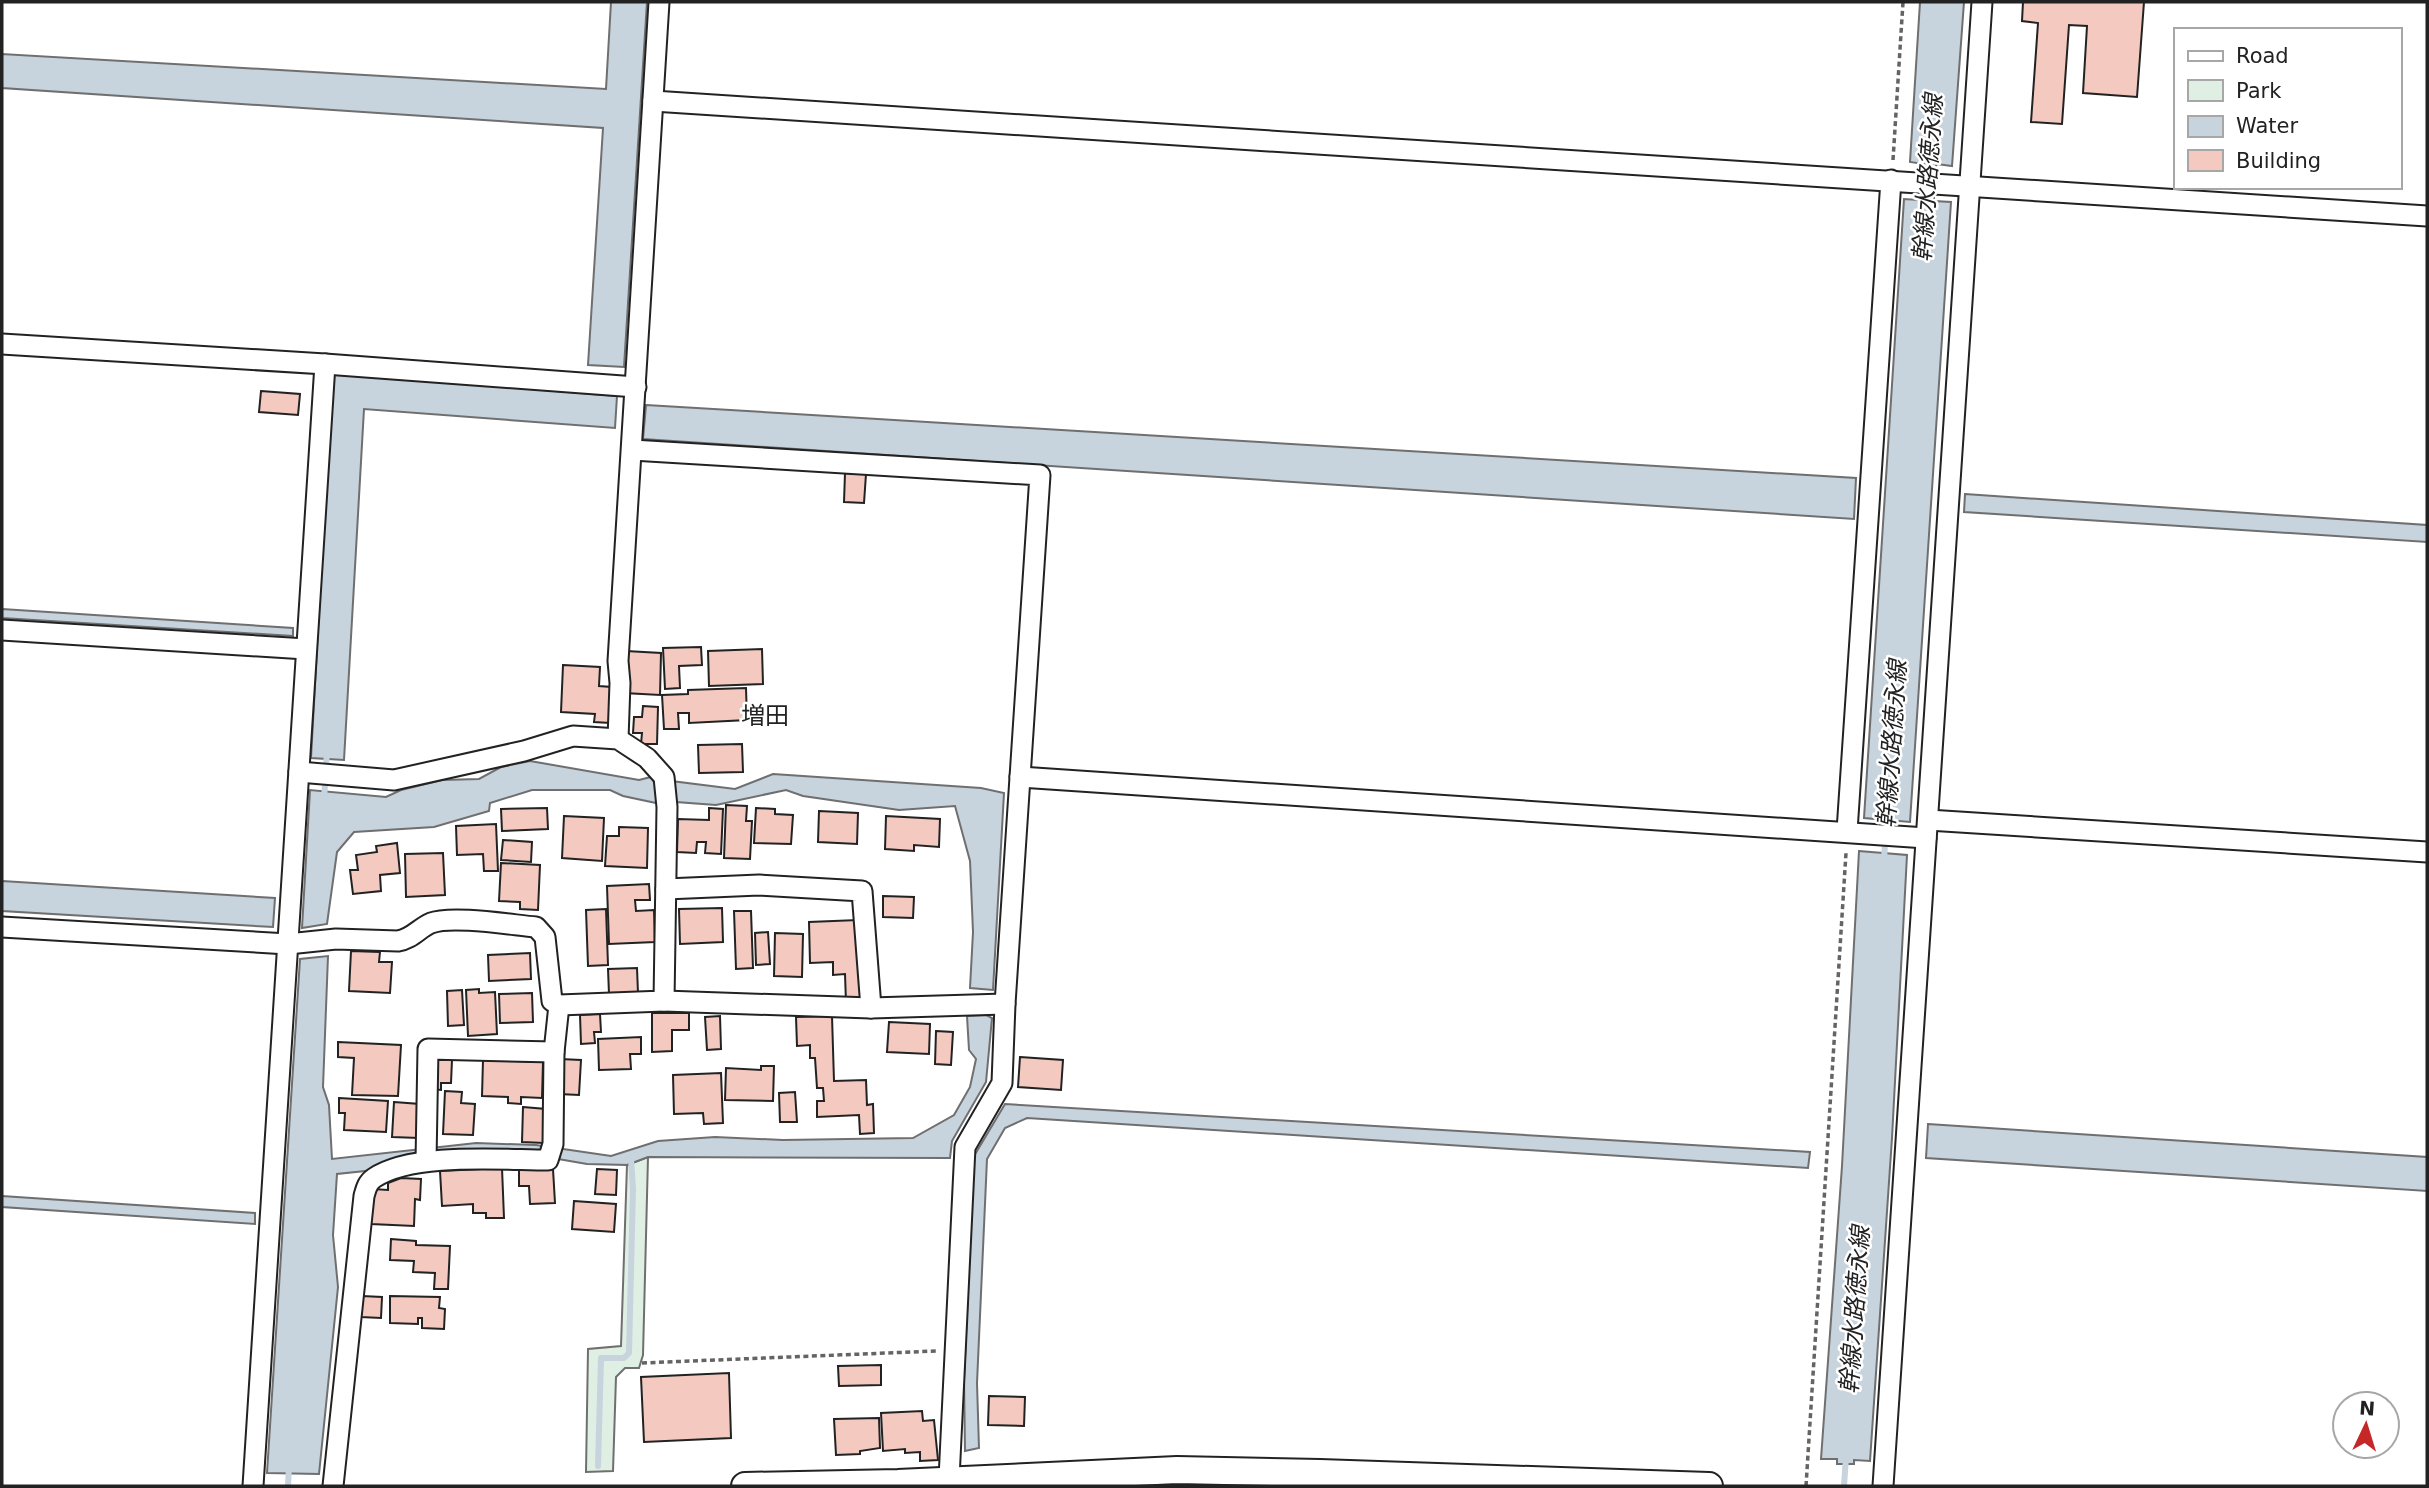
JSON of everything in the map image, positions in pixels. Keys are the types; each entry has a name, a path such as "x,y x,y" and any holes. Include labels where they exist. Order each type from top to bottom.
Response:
{"street":[{"path":"618,739 618,661 659,2"},
{"path":"1883,1486 1982,2"},
{"path":"653,102 2427,216"},
{"path":"1847,831 1891,180"},
{"path":"2,344 636,387"},
{"path":"253,1486 288,944 309,773 306,649 325,364"},
{"path":"632,450 1040,475 1002,1083 965,1147 949,1479"},
{"path":"2,630 306,649"},
{"path":"309,773 394,780 524,751 573,736 618,739 647,758 664,777 667,807 664,1001"},
{"path":"1020,777 1873,834 1901,835 1927,829 2427,852"},
{"path":"666,889 759,886 862,891 871,1009"},
{"path":"2,927 288,944 336,939 408,940 430,923 446,920 536,927 545,937 552,1001 559,1006 664,1001 871,1009 1005,1004"},
{"path":"333,1486 367,1184 376,1177 426,1161 550,1152 554,1052 559,1006"},
{"path":"426,1161 428,1049 554,1052"},
{"path":"745,1486 898,1485 949,1479 1177,1470 1709,1486"}],"path":[{"path":"1891,180 1903,2"},
{"path":"1806,1486 1847,831"},
{"path":"642,1363 956,1350"}],"green space":[{"path":"648,1157 643,1355 639,1368 625,1368 616,1377 613,1471 586,1472 588,1349 621,1346 627,1165"}],"water":[{"path":"611,2 647,2 624,367 588,365 603,128 2,88 2,54 606,89"},
{"path":"1920,2 1964,2 1952,166 1937,164 1934,170 1923,169 1924,164 1910,162"},
{"path":"1920,191 1934,192 1934,201 1951,202 1910,822 1864,818 1904,199 1919,200"},
{"path":"332,373 617,396 615,428 364,409 344,760 311,758"},
{"path":"646,405 1856,478 1854,519 643,439"},
{"path":"1965,494 2427,525 2427,542 1964,512"},
{"path":"2,609 293,628 293,636 2,618"},
{"path":"530,761 639,780 651,777 659,789 656,803 623,796 610,790 532,790 490,803 489,811 434,827 354,832 337,852 327,924 302,928 310,790 386,797 401,790 442,780 479,779 501,767"},
{"path":"773,774 981,788 1004,793 993,990 970,988 973,932 970,861 955,806 899,810 803,796 786,790 716,805 676,802 671,781 735,789"},
{"path":"1859,851 1907,855 1892,1138 1870,1461 1854,1460 1854,1464 1837,1464 1837,1459 1821,1459 1842,1166"},
{"path":"2,881 275,898 273,927 2,911"},
{"path":"328,956 323,1087 329,1105 332,1159 476,1143 536,1145 611,1156 658,1141 715,1137 783,1140 913,1138 954,1115 970,1087 976,1059 969,1050 967,1016 986,1015 992,1018 986,1082 952,1141 950,1158 648,1157 627,1165 587,1164 529,1154 337,1174 333,1235 338,1287 319,1474 267,1473 300,959"},
{"path":"1005,1104 1810,1152 1808,1168 1027,1118 1005,1128 987,1159 977,1383 979,1448 965,1451 964,1380 974,1156"},
{"path":"1928,1124 2427,1157 2427,1191 1926,1158"},
{"path":"2,1196 255,1213 255,1224 2,1207"}],"building":[{"path":"2023,2 2144,2 2137,97 2083,93 2087,26 2069,25 2062,124 2031,122 2038,23 2022,21"},
{"path":"261,391 300,394 298,415 259,412"},
{"path":"845,473 866,474 864,503 844,502"},
{"path":"701,647 702,665 679,666 680,688 665,689 663,648"},
{"path":"762,649 763,684 709,686 708,651"},
{"path":"626,651 661,653 660,695 624,693"},
{"path":"563,665 600,667 599,686 612,687 610,723 594,722 595,714 561,712"},
{"path":"746,688 747,720 689,723 689,713 678,713 679,729 664,729 662,695 688,694 688,690"},
{"path":"643,706 658,707 657,744 641,744 642,733 633,733 634,717 642,717"},
{"path":"742,744 743,772 699,773 698,745"},
{"path":"726,805 747,806 746,821 752,821 750,859 724,858"},
{"path":"547,808 548,829 502,831 501,809"},
{"path":"709,808 723,809 721,854 705,853 706,842 697,842 696,853 677,852 678,819 709,820"},
{"path":"756,808 775,809 775,814 793,815 791,844 754,843"},
{"path":"819,811 858,813 857,844 818,842"},
{"path":"564,816 604,818 602,861 562,858"},
{"path":"886,816 940,819 939,847 914,845 914,851 885,849"},
{"path":"496,824 498,871 484,871 483,854 457,855 456,826"},
{"path":"619,827 648,828 647,868 605,866 607,836 619,836"},
{"path":"503,840 532,842 531,862 501,860"},
{"path":"397,843 400,873 380,875 381,891 353,894 350,870 358,870 356,855 377,852 376,846"},
{"path":"443,853 445,895 406,897 405,854"},
{"path":"501,863 540,865 538,910 520,909 520,902 499,901"},
{"path":"649,884 650,900 635,900 636,911 654,910 655,942 609,944 607,886"},
{"path":"883,896 914,897 913,918 883,917"},
{"path":"722,908 723,942 680,944 679,909"},
{"path":"606,909 608,965 588,966 586,910"},
{"path":"734,911 751,911 753,968 736,969"},
{"path":"858,920 861,1002 846,1003 845,974 833,975 833,962 810,963 809,922"},
{"path":"768,932 770,964 756,965 755,933"},
{"path":"775,933 803,934 802,977 774,976"},
{"path":"351,951 380,952 379,962 392,962 390,993 349,991"},
{"path":"530,953 531,979 489,981 488,955"},
{"path":"637,968 638,993 609,994 608,969"},
{"path":"479,989 479,993 495,992 497,1034 468,1036 466,990"},
{"path":"462,990 464,1025 448,1026 447,991"},
{"path":"532,993 533,1022 500,1023 499,994"},
{"path":"652,1013 689,1013 689,1030 672,1030 672,1051 652,1052"},
{"path":"600,1014 601,1032 594,1032 595,1043 581,1044 580,1015"},
{"path":"720,1016 721,1049 707,1050 705,1017"},
{"path":"832,1016 834,1081 866,1080 867,1105 873,1104 874,1133 860,1134 859,1115 817,1117 817,1101 824,1101 823,1088 817,1088 815,1058 810,1058 810,1045 797,1046 796,1017"},
{"path":"889,1022 930,1024 929,1054 887,1052"},
{"path":"936,1031 953,1032 951,1065 935,1064"},
{"path":"641,1037 641,1054 630,1054 631,1069 599,1070 598,1039"},
{"path":"338,1042 401,1045 398,1096 352,1095 354,1058 338,1057"},
{"path":"1020,1057 1063,1060 1061,1090 1018,1087"},
{"path":"433,1059 452,1060 451,1083 441,1083 441,1090 432,1089"},
{"path":"560,1059 581,1060 579,1095 559,1094"},
{"path":"483,1060 543,1062 542,1098 521,1097 521,1104 508,1103 508,1097 482,1096"},
{"path":"761,1066 774,1066 773,1101 725,1100 726,1068 761,1070"},
{"path":"721,1073 723,1123 704,1124 703,1113 674,1114 673,1075"},
{"path":"445,1091 462,1092 461,1103 475,1104 473,1135 443,1134"},
{"path":"795,1092 797,1122 780,1122 779,1093"},
{"path":"339,1098 388,1101 386,1132 344,1130 345,1113 339,1113"},
{"path":"394,1102 420,1104 419,1138 392,1137"},
{"path":"523,1107 546,1109 544,1143 522,1142"},
{"path":"502,1168 504,1218 486,1218 486,1213 473,1213 473,1204 442,1206 440,1171"},
{"path":"553,1169 555,1203 530,1204 529,1186 519,1186 519,1170"},
{"path":"597,1169 617,1170 616,1195 595,1194"},
{"path":"401,1178 421,1179 420,1200 415,1199 414,1226 371,1224 373,1189 388,1190 388,1183"},
{"path":"574,1201 616,1204 614,1232 572,1229"},
{"path":"391,1239 416,1241 416,1245 450,1246 448,1289 434,1289 435,1273 413,1272 414,1261 390,1260"},
{"path":"362,1296 382,1297 381,1318 361,1317"},
{"path":"390,1296 440,1297 439,1308 445,1309 444,1329 422,1328 422,1318 418,1318 418,1324 390,1323"},
{"path":"881,1365 881,1385 839,1386 838,1366"},
{"path":"729,1373 731,1438 644,1442 641,1377"},
{"path":"989,1396 1025,1397 1024,1426 988,1425"},
{"path":"922,1411 923,1421 934,1420 938,1460 920,1461 920,1452 905,1453 905,1449 883,1451 881,1413"},
{"path":"879,1418 880,1448 860,1451 860,1454 836,1455 834,1419"}],"waterway":[{"path":"324,800 327,751"},
{"name":"幹線水路徳永線","path":"1884,859 1887,814"},
{"path":"598,1466 601,1358 624,1358 629,1353 633,1189 631,1159"},
{"name":"幹線水路徳永線","path":"1844,1486 1846,1457"},
{"path":"288,1486 289,1466"}],"district":[{"name":"増田","path":"765,716"}]}
